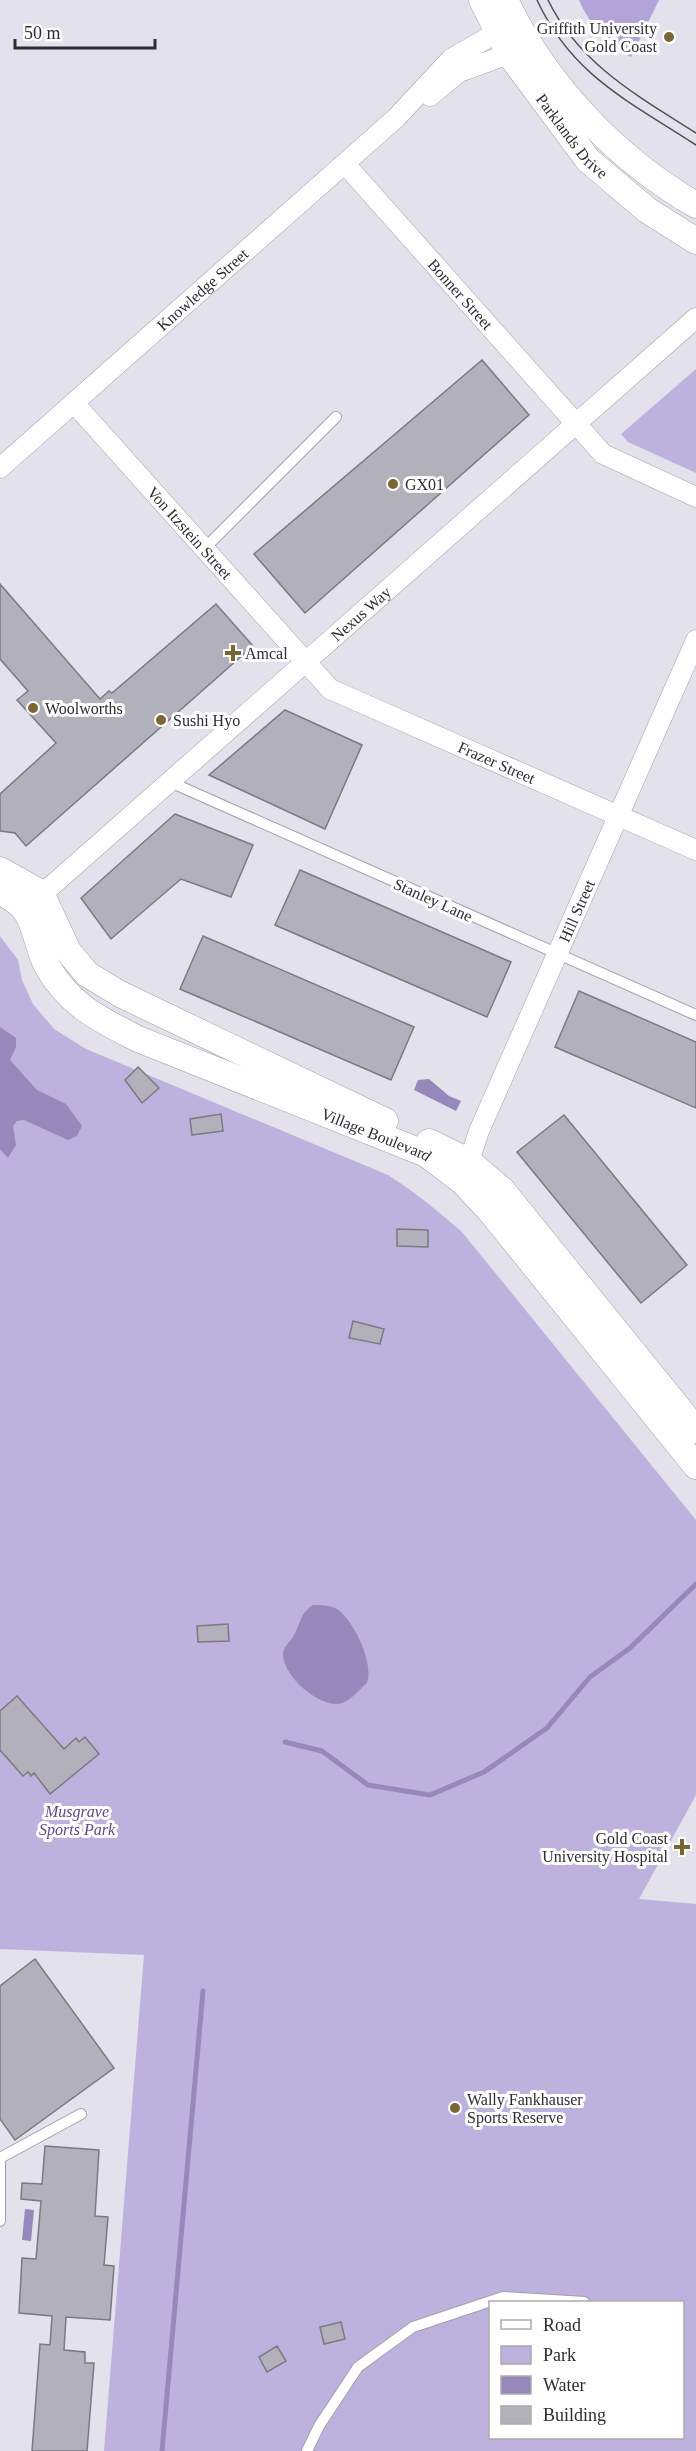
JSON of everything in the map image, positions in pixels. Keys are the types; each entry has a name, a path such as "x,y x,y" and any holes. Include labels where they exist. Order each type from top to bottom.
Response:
{"street":[{"name":"Parklands Drive","path":"482,0 506,18 520,51 588,160 647,210 696,241"},
{"name":"Knowledge Street","path":"0,468 345,164 404,110 451,59 506,18"},
{"name":"Parklands Drive","path":"520,51 607,138 656,180 696,206"},
{"name":"Knowledge Street","path":"404,110 426,99 459,72 520,51"},
{"name":"Bonner Street","path":"345,164 575,425"},
{"name":"Nexus Way","path":"33,902 696,318"},
{"name":"Von Itzstein Street","path":"75,403 304,663"},
{"path":"575,425 609,458 696,497"},
{"name":"Hill Street","path":"466,1171 557,955 696,640"},
{"name":"Frazer Street","path":"304,663 330,689 343,697 696,850"},
{"path":"0,870 33,902"},
{"name":"Village Boulevard","path":"0,890 33,902 87,974 120,994 502,1190 696,1430"},
{"name":"Village Boulevard","path":"466,1171 491,1212 696,1466"}],"lane":[{"path":"205,548 336,417"},
{"name":"Stanley Lane","path":"170,782 696,1015"},
{"path":"0,2221 0,2158 81,2114"},
{"path":"491,2301 503,2297 568,2301"},
{"path":"307,2451 319,2426 358,2367 413,2327 489,2302"}],"green space":[{"path":"696,369 696,473 628,442 621,434"},
{"name":"Musgrave Sports Park","path":"0,936 18,960 22,980 33,1004 54,1029 86,1049 388,1175 417,1195 462,1232 696,1520 696,1795 639,1899 696,1904 696,2451 104,2451 144,1955 0,1949"}],"shaded area":[{"path":"579,0 659,0 631,57 600,33"}],"water":[{"path":"0,1027 16,1038 16,1047 10,1060 37,1090 66,1104 82,1126 77,1136 68,1140 24,1120 17,1121 13,1126 16,1145 8,1158 0,1149"},
{"path":"429,1079 449,1096 461,1101 456,1111 414,1090 418,1080"},
{"path":"313,1605 337,1609 343,1615 356,1632 368,1664 367,1683 350,1699 342,1703 329,1703 311,1694 295,1680 285,1663 284,1649 293,1638 303,1615"},
{"path":"25,2209 34,2210 31,2241 22,2240"}],"building":[{"name":"GX01","path":"482,360 529,415 305,613 254,554"},
{"path":"0,584 100,699 109,691 112,693 216,604 253,646 26,846 15,833 0,831 0,794 56,743 17,700 28,691 0,659"},
{"path":"285,710 362,745 325,829 209,775"},
{"path":"175,814 253,845 231,897 181,879 111,939 81,898"},
{"path":"300,870 511,962 487,1017 275,925"},
{"path":"203,936 414,1027 391,1080 180,989"},
{"path":"579,991 696,1042 696,1108 555,1047"},
{"path":"138,1067 159,1088 142,1103 125,1080"},
{"path":"221,1114 223,1131 192,1135 190,1119"},
{"path":"564,1115 687,1265 641,1303 517,1152"},
{"path":"397,1229 428,1230 428,1247 397,1246"},
{"path":"353,1321 384,1329 380,1344 349,1338"},
{"path":"228,1624 229,1641 198,1642 197,1626"},
{"path":"17,1696 64,1749 76,1738 79,1742 85,1737 99,1754 50,1794 34,1773 31,1776 28,1772 23,1776 0,1750 0,1711"},
{"path":"35,1959 114,2068 15,2140 0,2119 0,1986"},
{"path":"45,2146 99,2150 95,2216 108,2217 104,2265 114,2266 110,2320 66,2317 64,2350 85,2352 85,2363 94,2363 87,2451 32,2451 40,2344 50,2345 52,2316 19,2313 22,2258 36,2259 41,2201 21,2199 22,2183 42,2184"},
{"path":"341,2322 345,2339 324,2344 320,2327"},
{"path":"277,2346 286,2361 267,2372 259,2357"}],"waterway":[{"path":"285,1742 322,1751 368,1785 430,1795 484,1772 547,1728 590,1677 630,1648 696,1584"},
{"path":"162,2451 203,1991"}],"tram line":[{"path":"537,0 567,49 585,68 625,100 696,145"},
{"path":"548,0 561,23 593,60 632,92 696,133"}],"place":[{"name":"Griffith University Gold Coast","path":"669,37"},
{"name":"GX01","path":"393,484"},
{"name":"Amcal","path":"233,653"},
{"name":"Woolworths","path":"33,708"},
{"name":"Sushi Hyo","path":"161,720"},
{"name":"Gold Coast University Hospital","path":"682,1847"},
{"name":"Wally Fankhauser Sports Reserve","path":"455,2108"}]}
